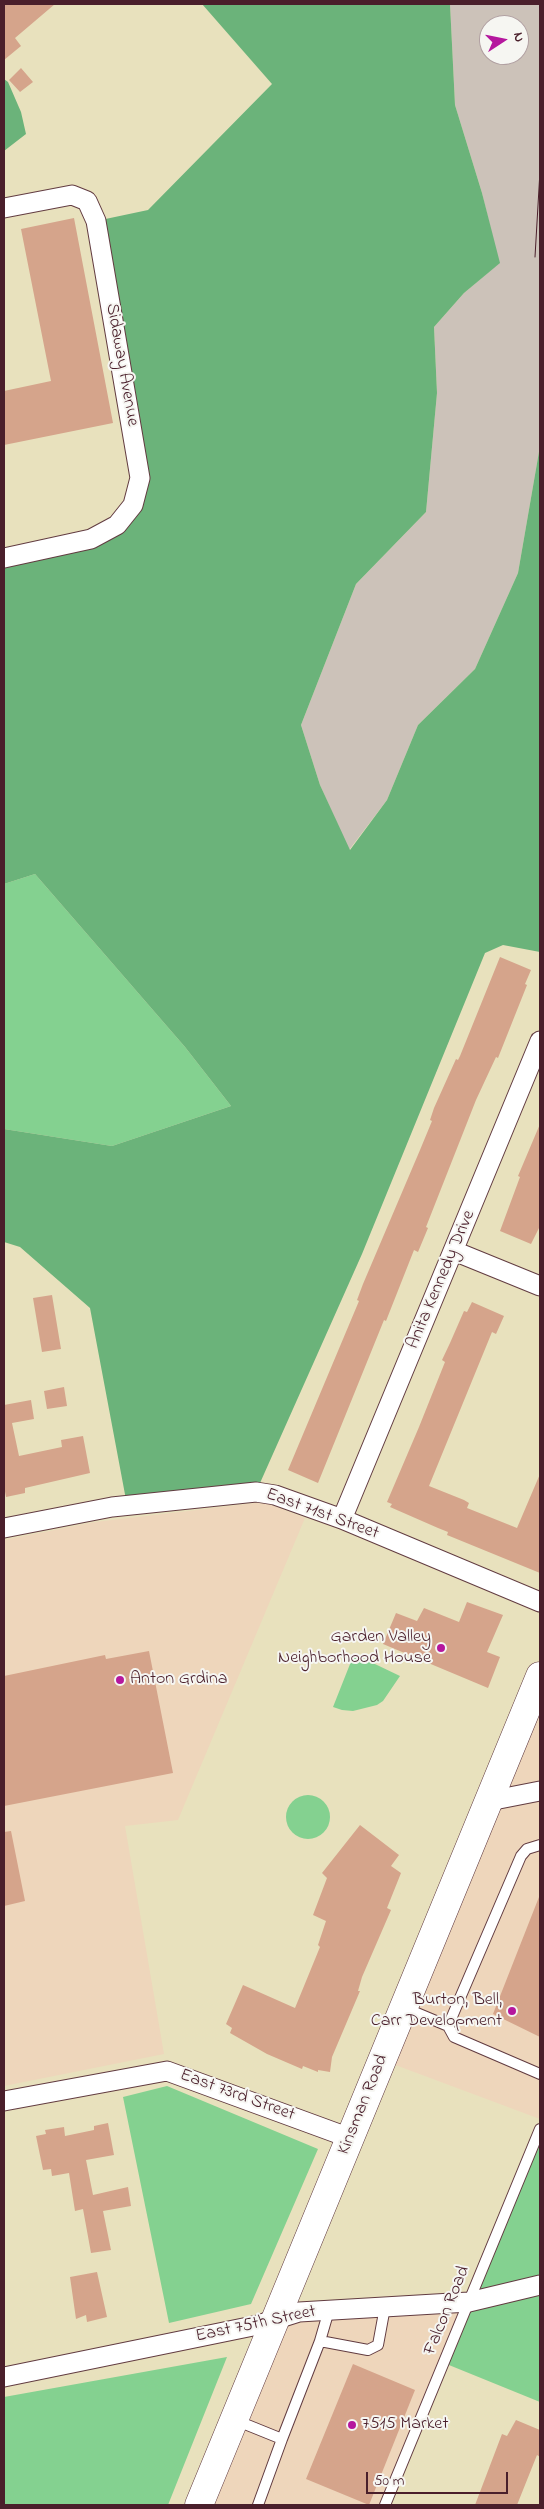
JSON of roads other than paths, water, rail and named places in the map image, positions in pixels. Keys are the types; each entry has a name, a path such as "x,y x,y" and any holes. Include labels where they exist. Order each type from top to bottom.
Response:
{"main road":[{"name":"Kinsman Road","path":"199,2505 278,2318 540,1676"}],"street":[{"name":"Sidaway Avenue","path":"4,208 72,194 87,201 96,221 140,478 133,505 117,525 91,539 4,558"},
{"name":"Anita Kennedy Drive","path":"342,1520 540,1041"},
{"path":"454,1251 540,1286"},
{"name":"East 71st Street","path":"4,1528 112,1507 256,1492 275,1496 342,1520 540,1602"},
{"path":"489,1801 540,1791"},
{"name":"East 73rd Street","path":"4,2101 167,2070 350,2138"},
{"name":"East 75th Street","path":"4,2377 258,2325 299,2312 469,2302 540,2285"}],"lane":[{"path":"448,2026 521,1856 527,1849 540,1845"},
{"path":"404,2008 448,2026 454,2037 540,2074"},
{"name":"Falcon Road","path":"385,2505 540,2129"},
{"path":"320,2341 368,2350 378,2344 384,2307"},
{"path":"258,2505 320,2341 329,2310"},
{"path":"235,2420 282,2439"}],"tram line":[{"path":"535,257 540,171"}],"place":[{"name":"Garden Valley Neighborhood House","path":"441,1648"},
{"name":"Anton Grdina","path":"120,1680"},
{"name":"Burton, Bell, Carr Development","path":"512,2011"},
{"name":"7515 Market","path":"352,2425"}]}
